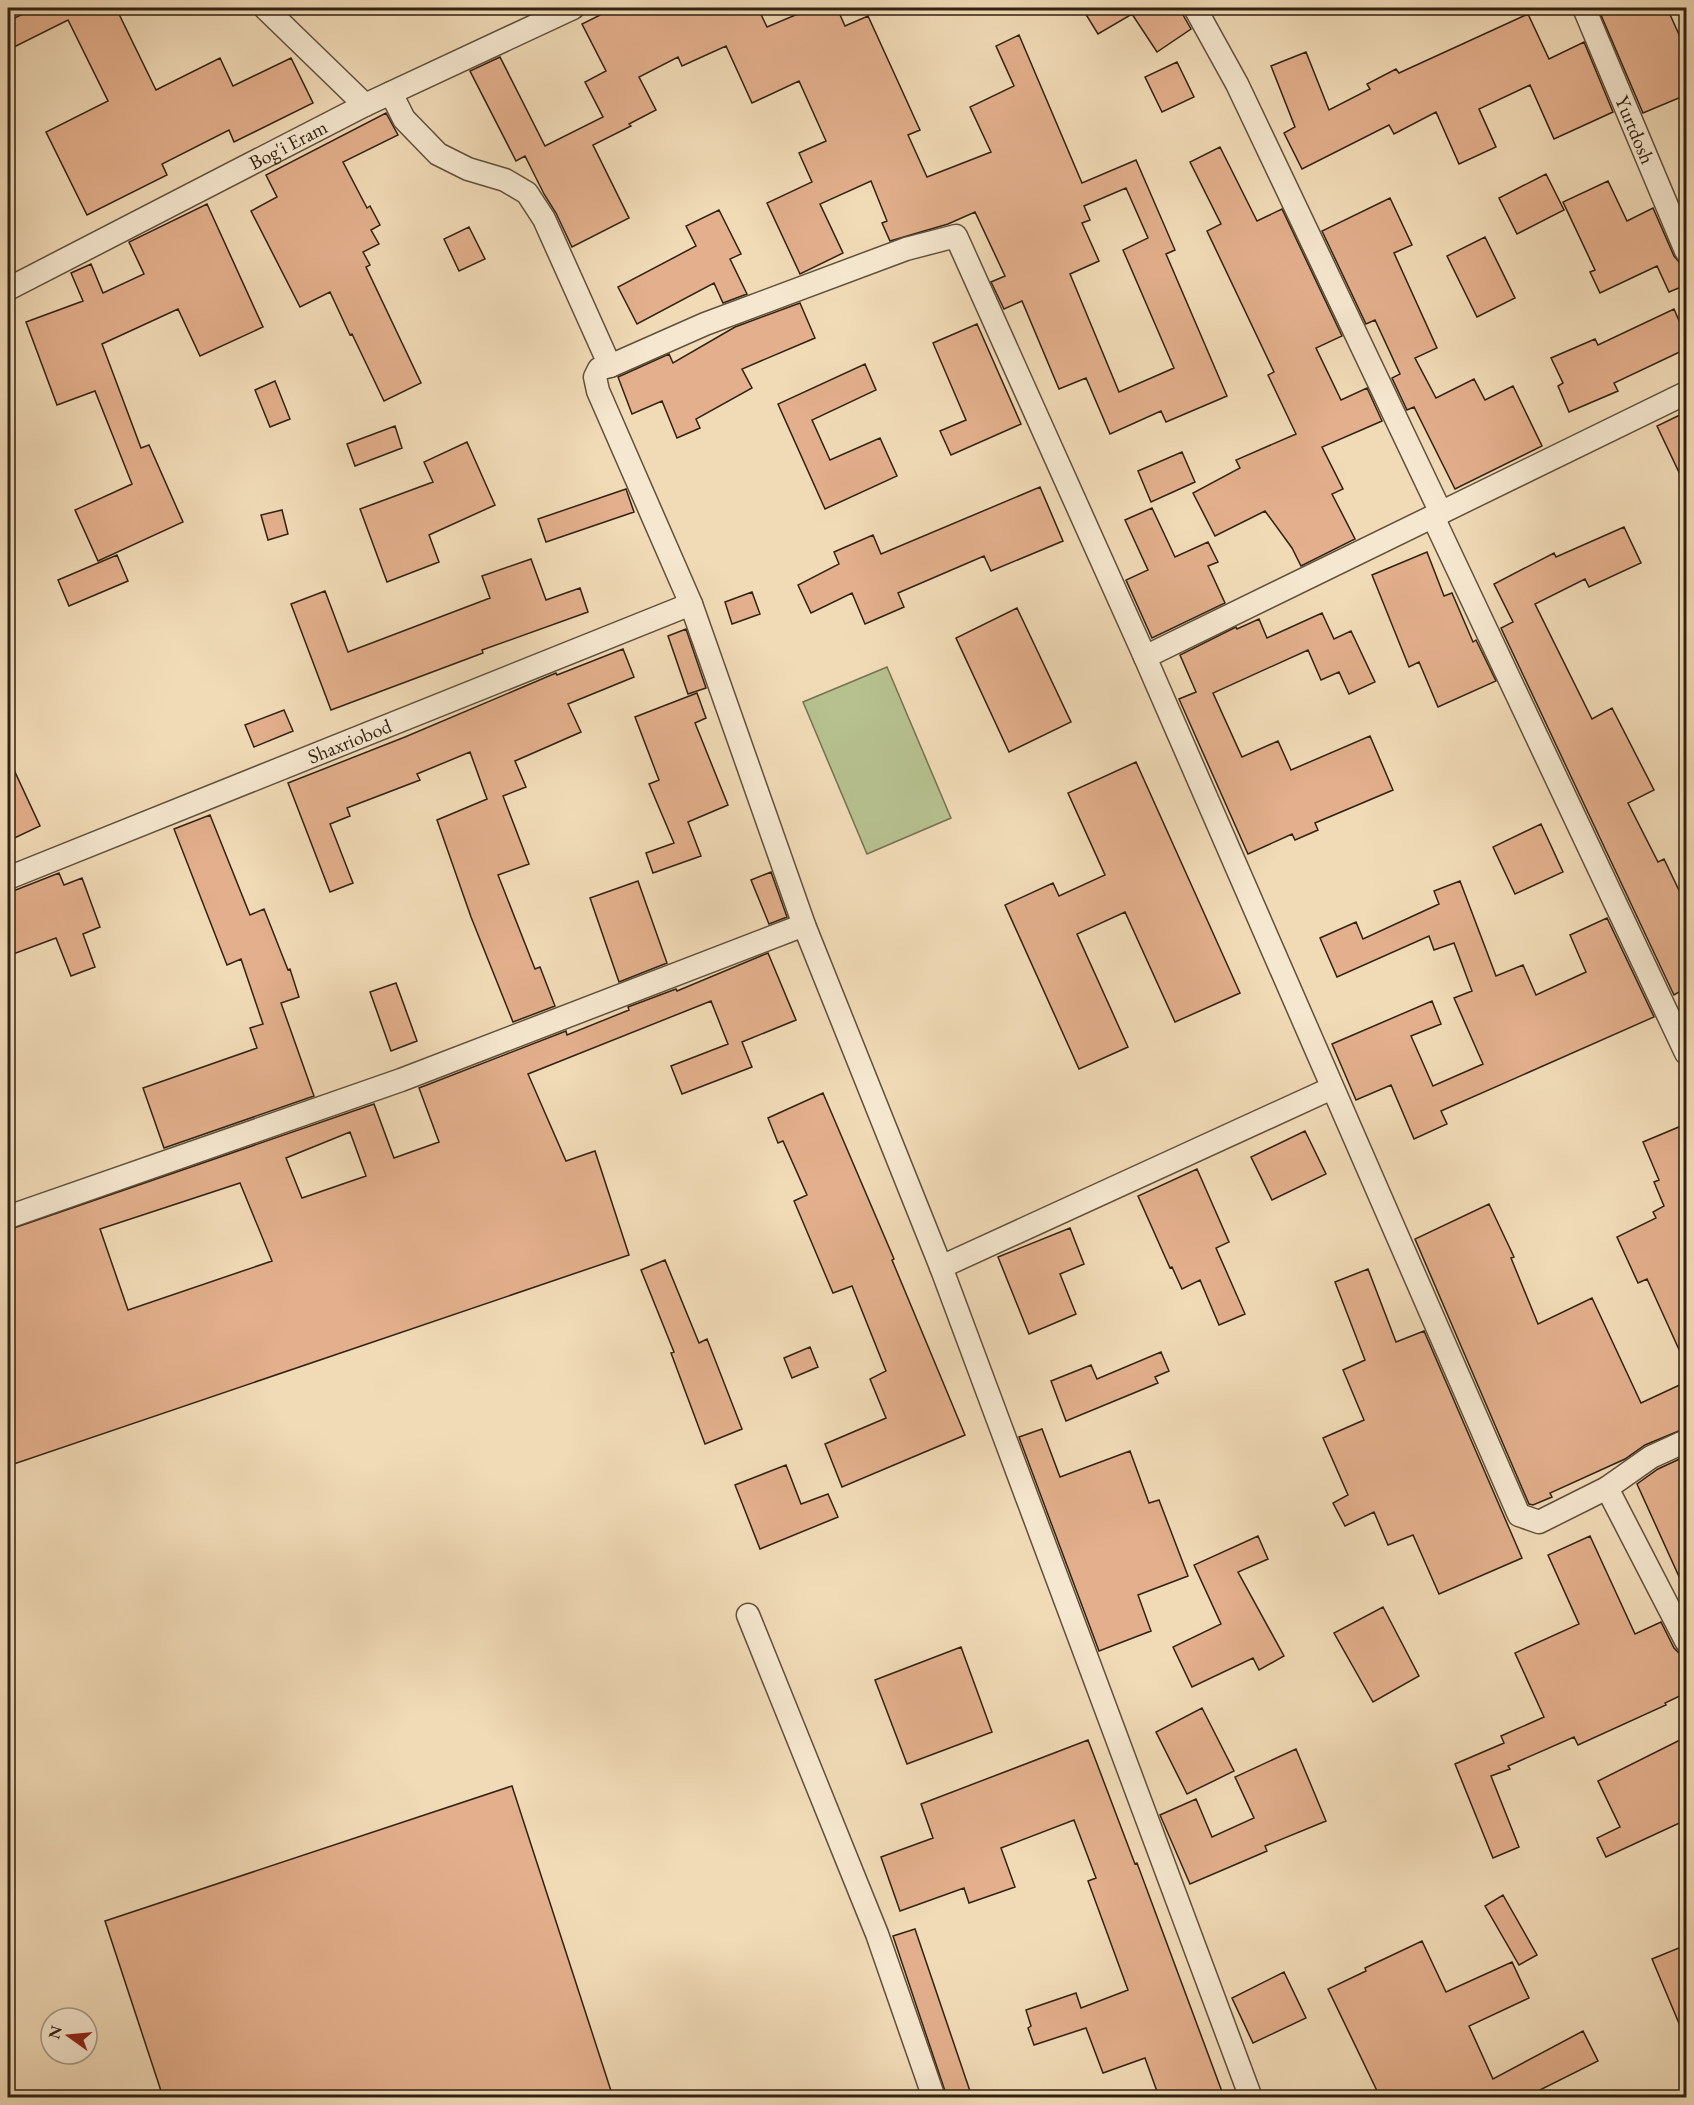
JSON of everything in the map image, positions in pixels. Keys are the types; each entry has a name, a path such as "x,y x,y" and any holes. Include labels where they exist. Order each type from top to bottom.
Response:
{"street":[{"path":"265,8 365,105"},
{"name":"Bog'i Eram","path":"8,289 365,105 573,8"},
{"path":"1195,8 1237,84 1686,1053"},
{"name":"Yurtdosh","path":"1584,8 1686,251"},
{"path":"391,93 404,119 438,154 468,170 505,180 527,194 543,219 610,366"},
{"path":"1251,2097 940,1267 804,925 691,604 598,391 595,377 599,369 717,320 906,249 956,236 1145,657 1519,1515 1539,1522 1607,1488 1651,1457 1686,1441"},
{"path":"1145,657 1686,393"},
{"name":"Shaxriobod","path":"8,878 691,604"},
{"path":"8,1216 402,1080 804,925"},
{"path":"940,1267 1332,1088"},
{"path":"1607,1488 1686,1641"},
{"path":"748,1615 877,1934 934,2097"}],"green space":[{"path":"887,667 951,818 867,854 803,702"}],"building":[{"path":"36,8 116,8 156,90 220,58 233,86 291,58 313,103 234,142 229,130 162,164 167,175 87,215 46,132 108,101 68,20 8,50 8,21"},
{"path":"614,8 758,8 767,27 812,8 837,8 845,26 868,16 920,130 908,135 927,177 991,152 970,107 1014,86 996,46 1019,35 1082,183 1136,160 1175,250 1166,254 1227,396 1166,422 1161,411 1110,434 1086,378 1059,389 1022,301 1004,309 991,282 1005,276 975,212 948,224 890,241 882,223 887,221 871,181 820,204 843,253 800,274 767,203 812,182 799,153 826,141 799,81 752,103 726,46 682,66 678,57 639,77 656,110 629,124 631,126 593,145 629,218 572,247 525,156 516,161 470,71 500,57 545,146 603,117 585,82 606,71 582,24","holes":["1126,188 1148,238 1123,250 1174,368 1119,392 1070,274 1099,261 1082,223 1090,220 1084,206"]},
{"path":"1082,8 1179,8 1191,29 1157,52 1132,14 1098,34"},
{"path":"1598,8 1667,8 1686,50 1686,95 1643,113"},
{"path":"1528,14 1549,59 1584,42 1613,112 1554,139 1530,85 1479,109 1496,147 1459,164 1436,112 1394,134 1389,125 1302,169 1284,133 1295,127 1271,66 1306,52 1329,110 1370,89 1367,84 1396,69 1399,73"},
{"path":"1177,62 1194,97 1162,112 1145,77"},
{"path":"386,113 398,135 343,162 367,208 370,206 380,225 371,230 379,244 363,252 370,265 366,267 421,383 384,401 330,292 300,307 251,211 277,197 266,175"},
{"path":"1220,147 1257,221 1282,209 1342,336 1316,348 1341,400 1367,388 1382,421 1322,447 1343,489 1332,494 1355,539 1301,566 1292,548 1265,511 1215,536 1193,493 1240,468 1236,460 1296,434 1268,375 1274,372 1207,231 1221,224 1190,162"},
{"path":"1546,174 1564,210 1517,234 1499,198"},
{"path":"1608,181 1627,221 1653,208 1686,277 1686,285 1669,292 1657,266 1600,293 1590,272 1595,270 1563,202"},
{"path":"1390,198 1412,245 1394,253 1437,348 1415,358 1436,398 1474,379 1485,400 1513,386 1542,446 1455,489 1414,407 1407,410 1392,378 1400,374 1375,320 1366,324 1322,231"},
{"path":"207,204 263,327 200,356 178,309 102,344 141,448 149,445 183,522 98,561 75,510 132,484 95,391 57,405 26,322 83,301 71,273 91,264 103,293 144,274 129,242"},
{"path":"719,210 741,254 730,259 747,294 723,303 714,283 637,324 618,287 696,246 686,226"},
{"path":"469,227 485,259 459,271 444,239"},
{"path":"1485,237 1515,298 1477,317 1447,256"},
{"path":"800,303 815,338 742,369 752,388 696,419 700,428 677,438 662,401 632,414 618,377 669,354 673,363 735,327"},
{"path":"1674,309 1686,337 1686,349 1614,383 1618,391 1569,412 1558,386 1563,383 1551,358 1595,339 1598,345"},
{"path":"977,324 1021,424 951,455 940,431 966,420 933,343"},
{"path":"865,364 876,390 812,420 830,460 880,438 897,476 825,509 778,404"},
{"path":"275,381 290,419 270,427 255,390"},
{"path":"1686,412 1686,487 1657,426"},
{"path":"395,426 402,448 355,466 347,444"},
{"path":"467,442 495,505 429,535 439,562 387,582 360,509 433,482 424,462"},
{"path":"1182,452 1195,482 1151,502 1138,471"},
{"path":"1040,487 1063,541 991,571 984,556 898,593 904,607 865,624 852,593 811,613 798,585 839,564 834,552 873,535 881,554"},
{"path":"626,489 634,512 546,542 538,519"},
{"path":"1152,508 1175,557 1208,542 1218,562 1208,566 1225,603 1152,638 1126,580 1148,570 1125,520"},
{"path":"282,510 288,534 268,540 261,515"},
{"path":"1624,527 1641,563 1589,587 1585,579 1535,604 1592,719 1612,708 1654,790 1628,803 1658,862 1664,859 1686,905 1686,988 1674,995 1501,628 1513,622 1494,584 1554,553 1556,557"},
{"path":"1427,552 1444,596 1452,593 1473,642 1476,640 1496,681 1438,707 1419,662 1409,667 1372,575"},
{"path":"117,555 128,581 69,606 58,580"},
{"path":"531,559 546,600 580,588 588,612 482,650 483,653 331,710 291,604 325,591 348,652 490,598 482,576"},
{"path":"752,592 760,614 732,624 725,602"},
{"path":"1017,608 1071,722 1009,752 956,638"},
{"path":"1322,613 1334,639 1351,631 1375,682 1349,694 1339,672 1321,680 1308,650 1213,693 1242,757 1278,741 1291,770 1370,736 1393,790 1315,823 1318,830 1295,840 1292,834 1248,854 1179,699 1196,692 1180,655 1236,627 1237,629 1259,619 1267,638"},
{"path":"686,629 706,688 688,694 668,636"},
{"path":"623,649 634,677 568,704 581,732 515,761 526,787 503,796 529,864 498,875 535,969 540,967 555,1006 513,1022 471,917 437,820 487,799 470,752 417,774 420,780 347,808 350,816 330,824 353,883 330,892 288,783 405,737 556,673 557,675"},
{"path":"697,693 706,718 695,723 728,805 688,822 701,856 653,873 646,853 674,843 649,784 659,780 635,717"},
{"path":"284,710 293,731 254,747 245,725"},
{"path":"8,757 40,826 8,841"},
{"path":"1136,762 1240,993 1175,1022 1125,912 1077,934 1128,1047 1079,1069 1005,905 1053,883 1059,896 1105,875 1068,793"},
{"path":"210,815 250,915 264,909 288,970 290,969 299,997 281,1003 314,1096 164,1148 143,1088 257,1048 250,1028 263,1024 241,959 227,965 174,829"},
{"path":"1541,824 1563,872 1515,894 1493,847"},
{"path":"771,872 787,917 769,924 751,880"},
{"path":"59,873 64,885 82,878 100,927 83,934 95,967 71,976 56,938 8,956 8,893"},
{"path":"638,881 667,963 619,982 590,898"},
{"path":"1460,881 1496,976 1523,965 1536,995 1586,972 1570,935 1607,918 1654,1017 1441,1111 1447,1124 1414,1139 1391,1085 1356,1100 1332,1044 1432,1001 1441,1024 1411,1036 1433,1086 1483,1064 1454,998 1472,991 1454,943 1434,950 1429,936 1337,977 1320,938 1356,922 1363,939 1439,904 1434,891"},
{"path":"768,953 796,1020 742,1042 752,1067 682,1094 671,1066 728,1044 711,1001 528,1074 566,1161 595,1151 629,1255 8,1466 8,1230 374,1104 394,1158 439,1142 419,1088 566,1031 567,1035 629,1010 628,1007 676,989 677,991","holes":["350,1132 366,1176 302,1198 286,1158","240,1183 272,1261 128,1310 100,1229"]},
{"path":"396,983 417,1041 391,1051 370,992"},
{"path":"823,1093 894,1259 892,1260 965,1435 842,1487 825,1444 886,1418 870,1379 886,1371 852,1286 833,1293 794,1201 807,1195 783,1141 778,1143 768,1118"},
{"path":"1686,1124 1686,1365 1647,1279 1638,1283 1617,1237 1656,1218 1653,1212 1664,1206 1654,1182 1659,1180 1643,1142"},
{"path":"1305,1131 1326,1174 1272,1200 1251,1157"},
{"path":"1197,1169 1229,1242 1216,1248 1245,1314 1219,1325 1200,1280 1182,1289 1172,1267 1170,1268 1138,1196"},
{"path":"1489,1204 1514,1257 1511,1258 1538,1324 1592,1298 1641,1403 1686,1382 1686,1428 1645,1445 1625,1459 1550,1493 1552,1497 1533,1505 1529,1504 1415,1239"},
{"path":"1070,1228 1084,1264 1060,1274 1076,1314 1029,1334 998,1257"},
{"path":"665,1260 699,1343 707,1339 742,1429 705,1444 671,1353 674,1352 641,1270"},
{"path":"1368,1269 1396,1342 1424,1331 1522,1558 1439,1594 1413,1535 1388,1545 1374,1512 1345,1526 1333,1503 1348,1495 1323,1438 1364,1420 1343,1370 1365,1360 1335,1282"},
{"path":"810,1347 818,1367 792,1378 784,1358"},
{"path":"1161,1352 1169,1371 1155,1377 1158,1383 1066,1421 1051,1381 1091,1365 1097,1379"},
{"path":"1042,1429 1060,1477 1130,1451 1149,1503 1159,1500 1188,1576 1138,1595 1151,1631 1099,1651 1019,1437"},
{"path":"1686,1456 1686,1592 1637,1484 1658,1469"},
{"path":"786,1465 801,1504 828,1494 838,1517 760,1549 735,1485"},
{"path":"1258,1536 1268,1559 1238,1572 1284,1656 1259,1670 1253,1658 1192,1687 1173,1647 1221,1624 1194,1565"},
{"path":"1590,1536 1635,1634 1661,1622 1674,1648 1679,1653 1686,1654 1686,1693 1665,1703 1666,1705 1578,1745 1574,1737 1508,1766 1510,1769 1491,1776 1519,1847 1493,1858 1455,1764 1504,1743 1501,1736 1544,1717 1515,1653 1579,1624 1548,1555"},
{"path":"1383,1607 1419,1676 1373,1702 1334,1633"},
{"path":"961,1647 992,1732 907,1764 875,1680"},
{"path":"1202,1708 1234,1771 1187,1794 1156,1732"},
{"path":"1686,1737 1686,1820 1606,1857 1597,1838 1620,1827 1598,1781"},
{"path":"1088,1740 1135,1864 1137,1863 1224,2097 1159,2097 1145,2058 1103,2073 1086,2028 1034,2045 1028,2028 1031,2026 1026,2010 1076,1993 1081,2008 1128,1990 1088,1881 1096,1878 1074,1820 1001,1848 1015,1887 969,1903 964,1888 900,1911 881,1857 933,1838 921,1804"},
{"path":"1296,1749 1326,1821 1265,1846 1267,1851 1190,1884 1160,1815 1196,1799 1212,1837 1254,1818 1235,1777"},
{"path":"512,1786 613,2097 163,2097 105,1921"},
{"path":"1503,1895 1537,1955 1519,1965 1485,1906"},
{"path":"915,1929 972,2097 947,2097 893,1936"},
{"path":"1422,1941 1446,1992 1512,1962 1529,1998 1469,2026 1493,2079 1583,2031 1598,2061 1526,2097 1380,2097 1328,1989 1366,1971 1365,1968"},
{"path":"1686,1945 1686,2040 1652,1959"},
{"path":"1284,1972 1306,2018 1253,2043 1232,1998"}]}
